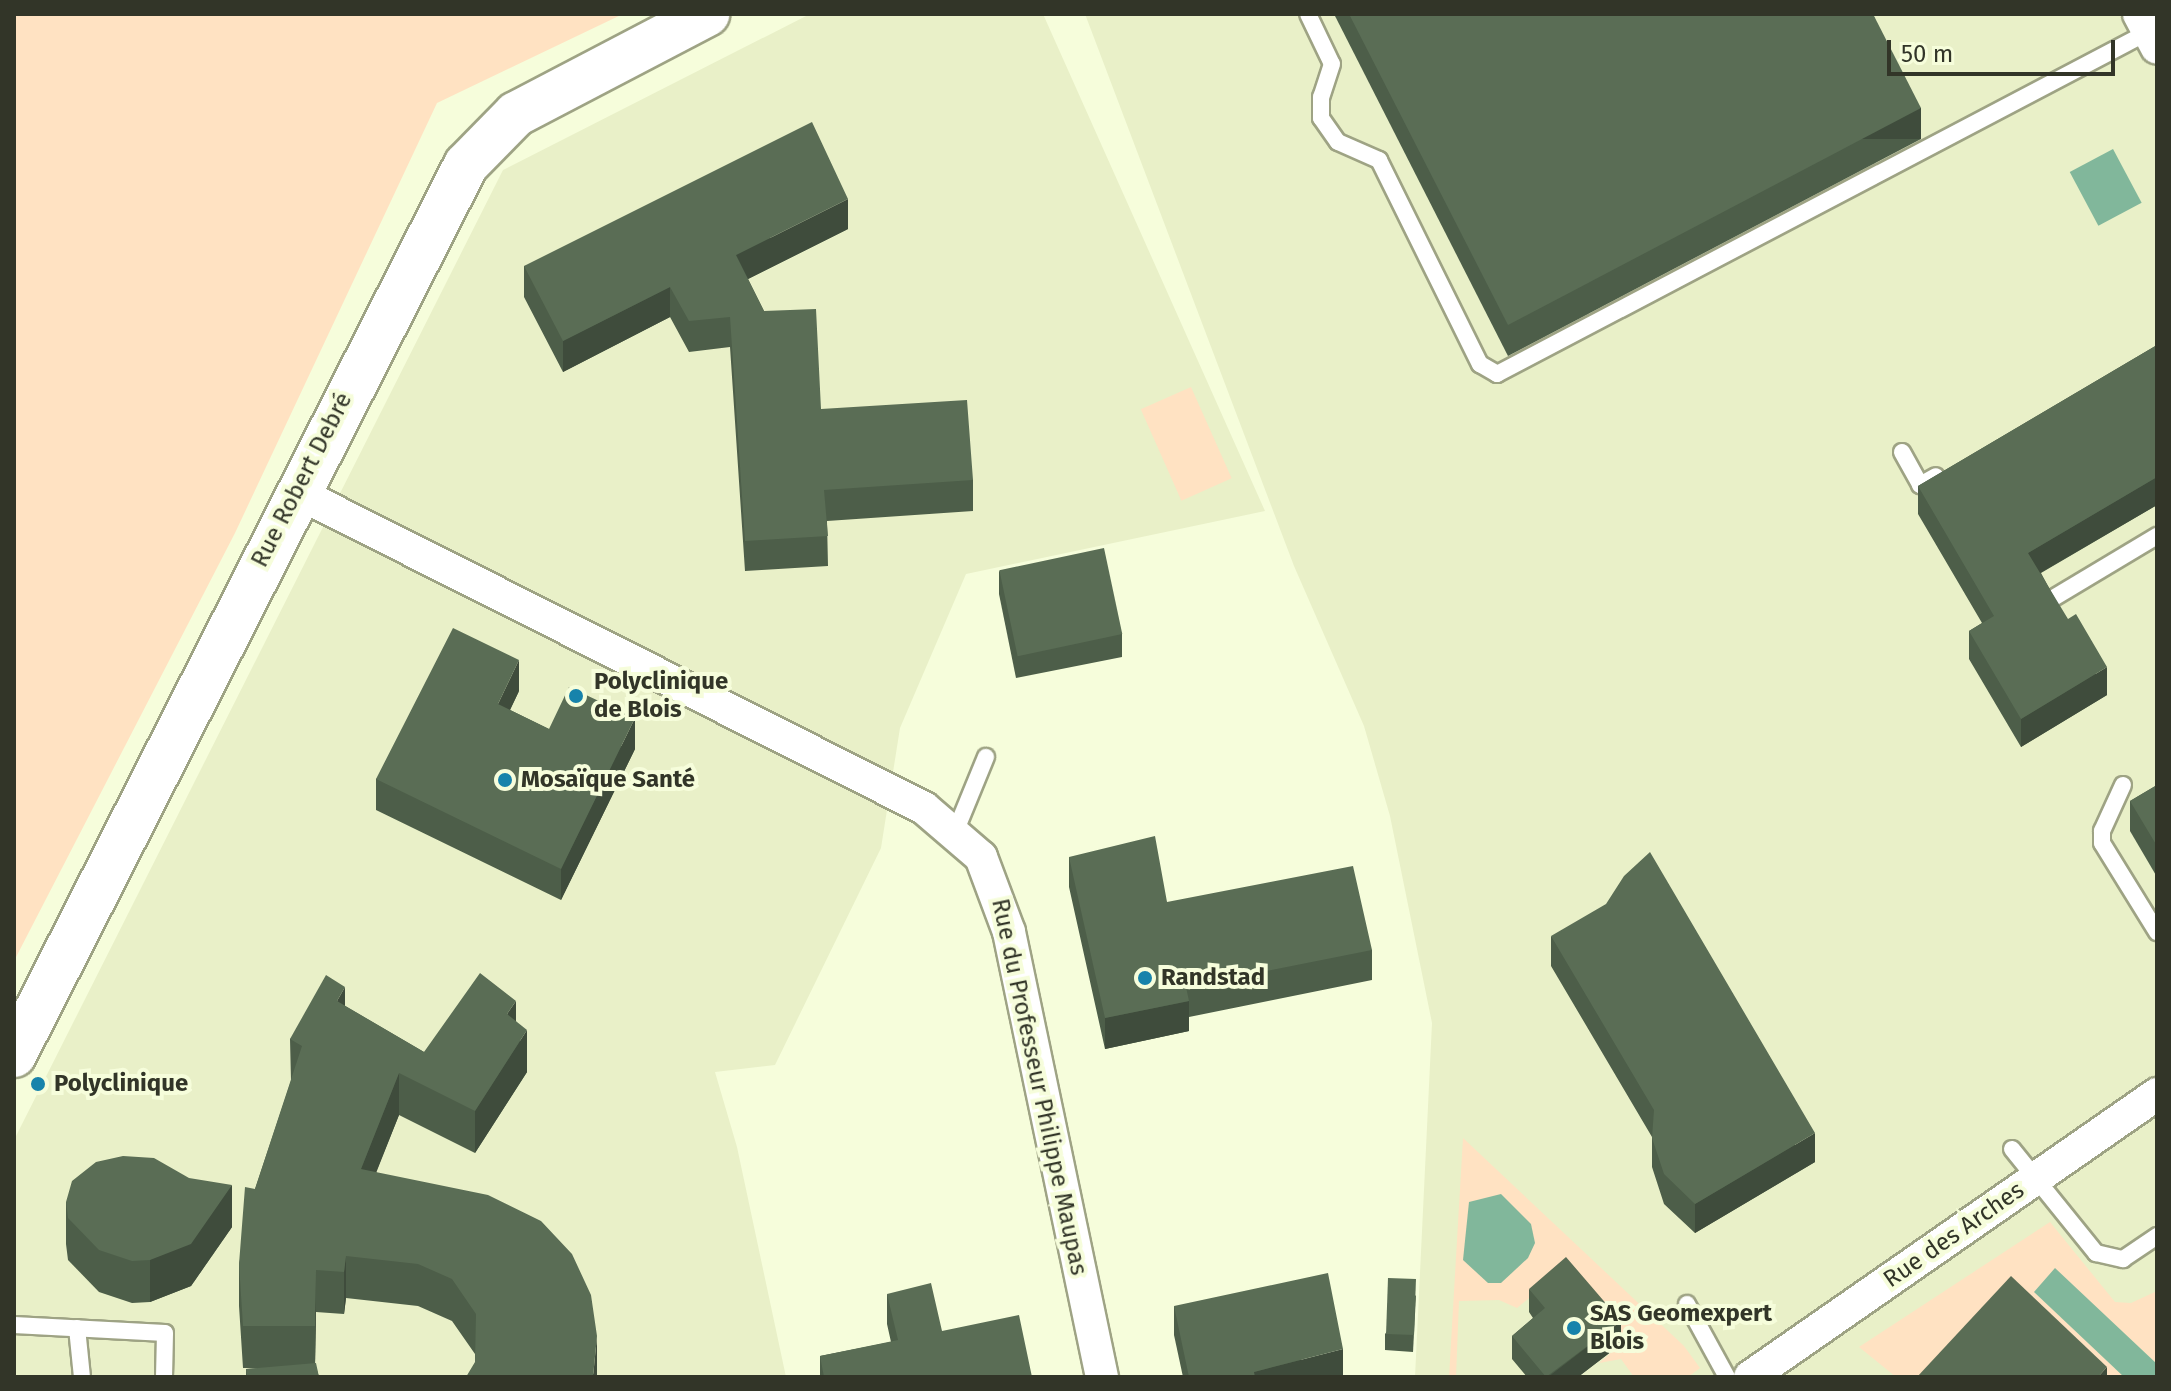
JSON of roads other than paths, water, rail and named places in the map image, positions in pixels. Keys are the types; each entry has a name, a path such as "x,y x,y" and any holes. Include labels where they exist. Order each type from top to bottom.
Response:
{"street":[{"name":"Rue Robert Debré","path":"14,1055 447,195 489,138 546,96 707,14"},
{"name":"Rue du Professeur Philippe Maupas","path":"296,492 910,801 956,830 981,857 1009,932 1102,1377"},
{"name":"Rue des Arches","path":"1765,1372 2157,1094"}],"lane":[{"path":"1308,14 1332,64 1321,97 1321,118 1338,142 1379,160 1480,364 1497,374 2148,31"},
{"path":"1902,452 1920,485 1946,470"},
{"path":"2050,600 2157,536"},
{"path":"956,830 986,757"},
{"path":"2123,785 2102,843 2157,932"},
{"path":"2012,1149 2096,1253 2123,1259 2157,1236"},
{"path":"1687,1304 1727,1377"},
{"path":"14,1325 165,1333 164,1377"},
{"path":"77,1328 82,1377"}],"place":[{"name":"Polyclinique de Blois","path":"576,696"},
{"name":"Mosaïque Santé","path":"505,780"},
{"name":"Randstad","path":"1145,978"},
{"name":"Polyclinique","path":"38,1084"},
{"name":"SAS Geomexpert Blois","path":"1574,1328"}]}
